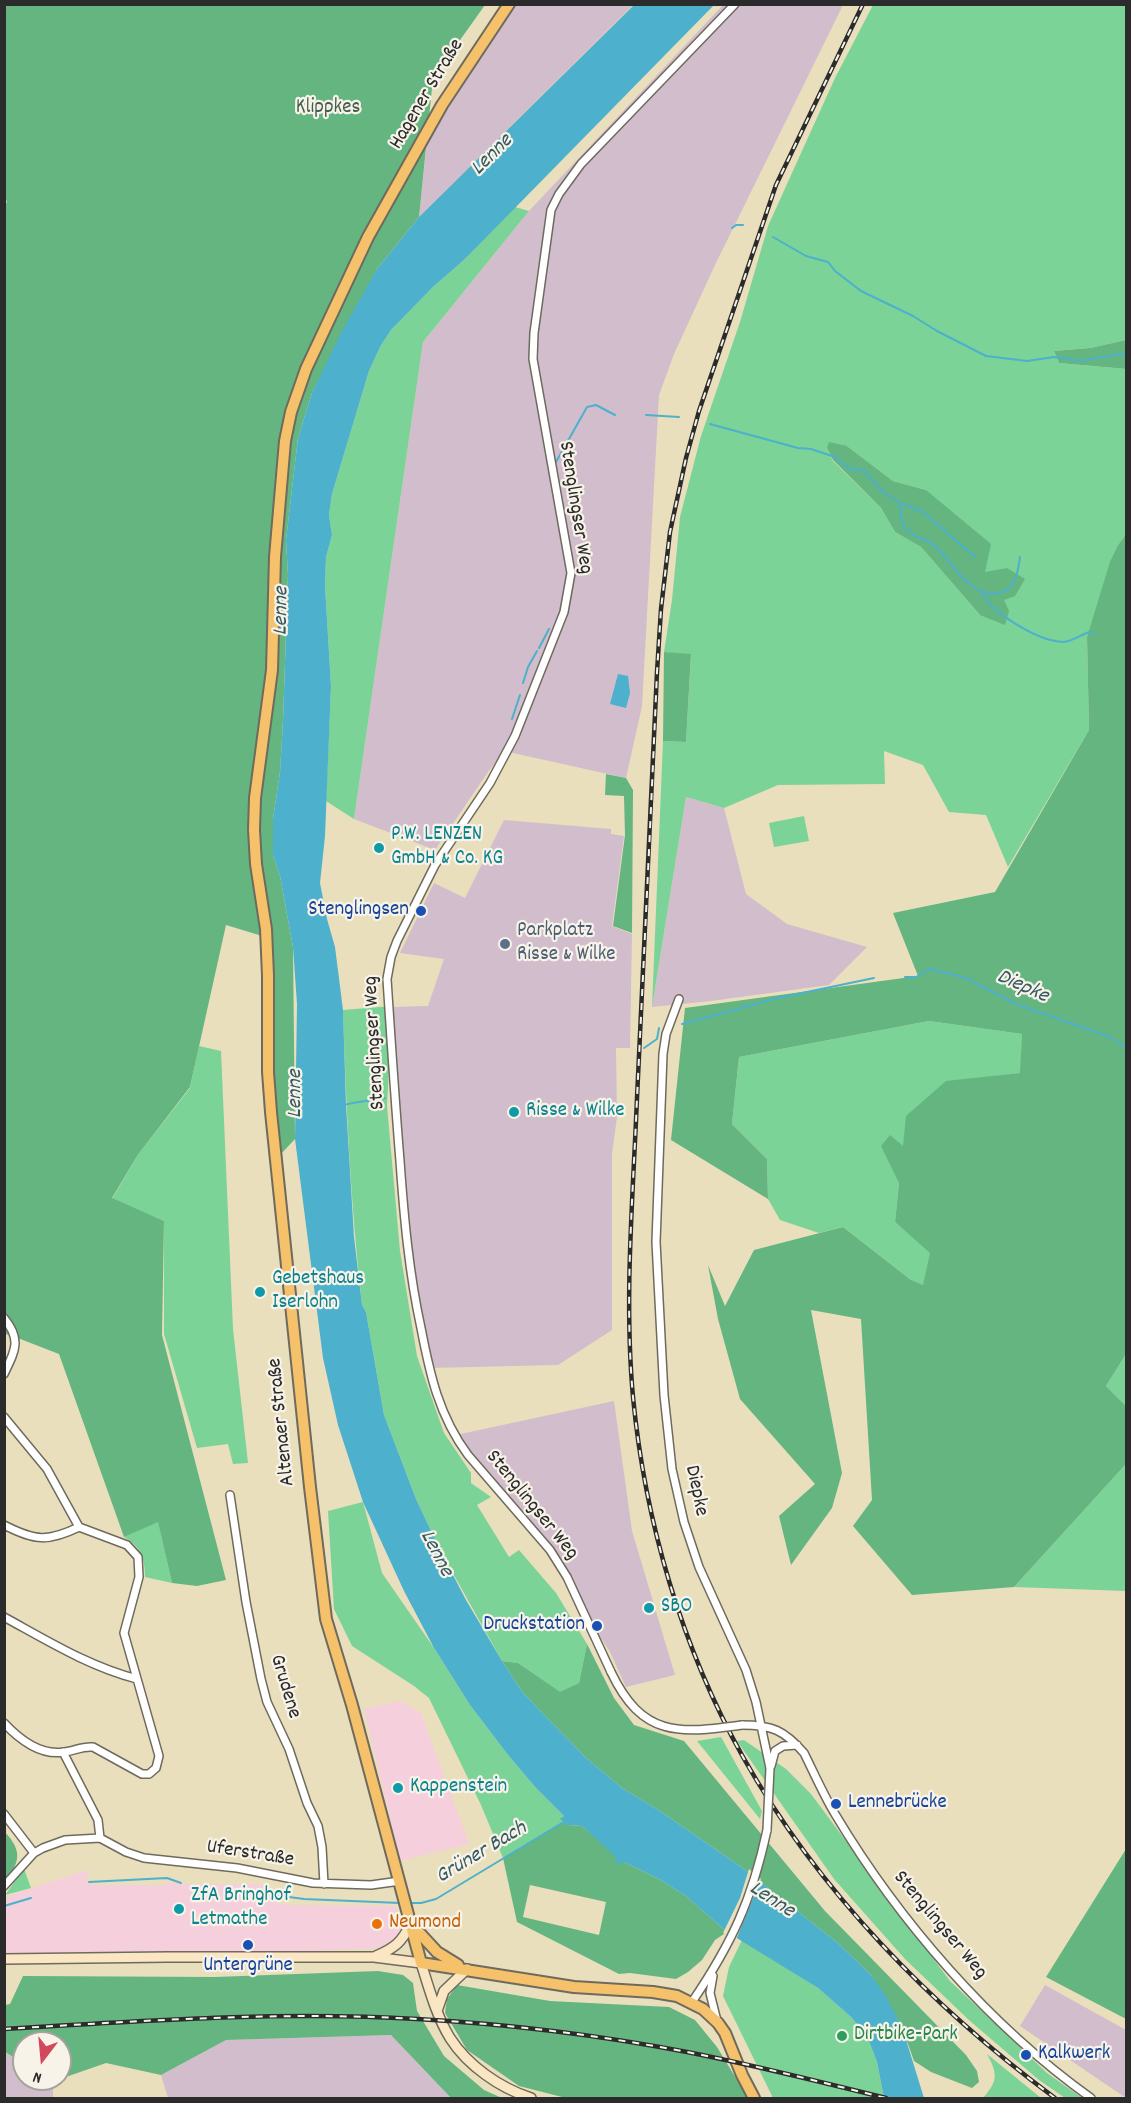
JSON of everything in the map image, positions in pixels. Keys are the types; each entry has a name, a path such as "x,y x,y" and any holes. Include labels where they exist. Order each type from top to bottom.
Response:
{"main road":[{"name":"Hagener Straße","path":"256,864 255,798 272,670 275,557 285,441 291,412 306,369 384,208 442,105 509,4"},
{"name":"Altenaer Straße","path":"256,864 267,953 268,1072 271,1112 326,1619 352,1705 422,1963"},
{"path":"374,1957 394,1948 411,1923 437,1952 466,1969"},
{"path":"4,1959 374,1957 574,1987 653,1992 677,1996 692,2002 718,2023 725,2033 754,2098"},
{"path":"422,1963 437,2011 450,2038 494,2082 531,2098"},
{"path":"437,2011 444,1992 466,1969"}],"street":[{"name":"Stenglingser Weg","path":"735,4 581,164 559,194 551,210 535,322 533,359 571,573 569,591 564,612 515,736 490,783 435,866 397,941 387,979 405,1235 415,1300 427,1361 442,1411 457,1440 550,1550 567,1577 611,1672 632,1707 646,1718 669,1727 685,1730 761,1725 772,1727 785,1734 804,1753 836,1815 886,1892 934,1951 1004,2025 1049,2066 1091,2098"},
{"name":"Diepke","path":"679,999 666,1034 664,1048 656,1242 664,1395 672,1469 684,1522 699,1567 746,1670 770,1768 767,1830 762,1856 749,1898 715,1968 692,2002"},
{"path":"4,1318 12,1328 16,1341 16,1348 4,1374"},
{"path":"4,1417 48,1469 79,1527 127,1545 138,1557 139,1577 124,1632 159,1755 158,1764 150,1774 139,1773 93,1747 63,1752 40,1749 22,1740 4,1723"},
{"name":"Grudene","path":"230,1495 246,1602 261,1679 267,1702 289,1749 307,1803 318,1826 322,1847 324,1884"},
{"path":"4,1525 41,1538 52,1538 79,1527"},
{"path":"4,1617 80,1659 117,1674 137,1679"},
{"path":"770,1768 775,1751 783,1746 797,1745"},
{"path":"4,1886 34,1853 57,1842 100,1838 98,1820 63,1752"},
{"path":"4,1814 34,1853"},
{"name":"Uferstraße","path":"100,1838 126,1852 144,1857 237,1868 324,1884 371,1885 400,1881"},
{"name":"Diepke","path":"715,1968 710,1993 718,2023"}],"shaded area":[{"path":"516,5 633,5 419,217 427,141 473,66"},
{"path":"723,5 843,5 714,267 674,354 659,395 642,706 626,778 504,751 435,850 354,819 423,342 529,211"},
{"path":"686,797 724,808 746,894 787,924 867,947 829,985 652,1007"},
{"path":"504,820 611,829 611,834 624,836 612,926 632,934 630,1048 616,1048 617,1117 612,1154 612,1330 558,1365 429,1368 416,1303 392,1007 428,1006 444,959 400,953 434,883 465,898"},
{"path":"614,1401 632,1531 675,1675 626,1687 610,1652 527,1521 456,1435"},
{"path":"400,1701 421,1713 469,1844 400,1861 364,1709"},
{"path":"88,1870 89,1875 86,1876 89,1885 165,1885 169,1881 178,1884 259,1884 279,1892 277,1903 286,1905 396,1906 400,1938 379,1948 5,1965 5,1897"},
{"path":"1045,1985 1126,2030 1126,2098 1020,2026"},
{"path":"391,2035 451,2098 168,2098 161,2075 226,2040"},
{"path":"4,2052 12,2057 12,2091 53,2091 53,2098 5,2098"}],"green space":[{"name":"Klippkes","path":"5,5 485,5 433,78 419,217 377,269 312,393 298,438 286,540 288,575 283,721 280,772 273,819 273,855 280,876 293,947 295,1139 280,1155 273,1064 272,939 226,925 190,1087 137,1156 112,1198 164,1221 162,1335 226,1580 197,1586 172,1583 158,1522 124,1537 59,1354 5,1334 4,206 7,202 4,195"},
{"path":"873,5 1126,5 1126,340 1090,348 1054,351 1059,363 1126,369 1126,534 1118,545 1087,637 1089,730 1008,867 986,815 949,812 923,765 884,751 885,784 778,785 724,808 686,797 652,1007 663,741 686,742 691,655 664,652 672,600 680,517 701,436 740,322 768,226 835,78","holes":["847,446 893,481 926,490 985,572 980,615 921,547 895,532 881,508 833,461 827,448"]},
{"path":"515,207 529,211 423,342 354,819 326,801 331,686 325,586 326,557 332,535 329,515 332,494 369,371 380,347 391,330"},
{"path":"1126,340 1126,369 1059,363 1054,351 1090,348"},
{"path":"829,442 847,446 893,481 926,490 991,544 985,572 1007,568 1025,579 1015,596 1004,600 1009,611 1005,625 980,615 921,547 895,532 881,508 833,460 827,448"},
{"path":"1126,534 1126,1354 1106,1386 1126,1406 1126,1464 1014,1587 912,1595 853,1526 872,1500 861,1319 811,1310 842,1473 832,1508 791,1565 779,1516 815,1484 740,1399 718,1319 708,1265 725,1306 754,1250 843,1227 911,1280 923,1285 930,1253 895,1222 899,1183 881,1146 890,1135 903,1146 906,1116 946,1081 1020,1073 1022,1034 929,1021 739,1057 732,1124 767,1159 768,1199 671,1140 685,1008 918,976 893,913 995,892 1089,730 1087,637 1110,562"},
{"path":"664,652 691,654 686,742 663,741"},
{"path":"606,774 626,778 633,790 632,933 613,926 625,835 624,796 605,795"},
{"path":"804,816 809,841 774,847 769,823"},
{"path":"392,1006 387,1106 400,1251 417,1356 444,1433 471,1473 471,1483 491,1497 477,1505 509,1557 519,1550 556,1593 587,1644 579,1683 560,1693 518,1663 502,1661 441,1552 416,1499 384,1415 366,1312 362,1305 358,1268 343,1010"},
{"path":"929,1021 1022,1034 1021,1073 946,1082 899,1183 895,1222 931,1253 923,1286 911,1280 843,1227 819,1233 780,1220 768,1199 767,1159 732,1124 739,1057"},
{"path":"199,1046 221,1051 233,1329 248,1463 233,1464 228,1444 197,1448 164,1334 164,1221 112,1199 137,1156 190,1088"},
{"path":"1126,1354 1126,1406 1106,1386"},
{"path":"1126,1464 1126,1591 1014,1587"},
{"path":"363,1502 382,1573 470,1705 508,1755 564,1816 561,1819 565,1822 503,1858 481,1805 429,1698 352,1646 334,1609 328,1511"},
{"path":"158,1521 172,1583 145,1577 141,1554 124,1537"},
{"path":"587,1644 614,1698 634,1725 684,1741 825,1911 966,2055 977,2071 979,2082 972,2088 931,2072 914,2061 903,2030 871,1975 839,1944 744,1869 660,1811 622,1788 585,1757 523,1693 502,1661 518,1663 560,1692 579,1683"},
{"path":"721,1737 762,1811 760,1819 697,1741"},
{"path":"744,1740 786,1769 811,1794 950,1981 1047,2073 1082,2098 1065,2098 1039,2080 970,2021 905,1959 834,1879 737,1741"},
{"path":"565,1822 568,1825 582,1826 624,1862 659,1879 686,1896 727,1932 715,1940 702,1960 676,1979 630,1973 619,1974 517,1922 503,1858","holes":["530,1885 606,1902 599,1935 523,1917"]},
{"path":"4,1831 17,1851 14,1868 5,1882"},
{"path":"1126,1849 1126,2019 1046,1977"},
{"path":"24,1869 31,1888 5,1895"},
{"path":"742,1940 818,1988 851,2017 867,2036 877,2062 884,2098 773,2098 723,1996 729,1967"},
{"path":"378,1971 403,1975 413,1983 417,2011 444,2056 484,2090 502,2098 451,2098 391,2035 226,2040 161,2075 106,2063 72,2075 72,2031 12,2031 12,2056 5,2052 5,2005 10,2004 23,1976 215,1977"},
{"path":"457,1985 550,2001 669,2007 695,2020 717,2047 748,2098 566,2098 519,2086 467,2050 445,2013 447,1999"},
{"path":"987,2054 1041,2098 983,2098 992,2087 995,2077"}],"water":[{"name":"Lenne","path":"634,5 714,5 464,260 433,287 391,330 369,371 332,494 329,515 332,535 326,557 325,586 331,686 325,836 320,883 335,947 343,1010 354,1237 362,1305 366,1312 384,1415 416,1499 466,1600 523,1693 585,1757 622,1788 660,1811 744,1869 839,1944 871,1975 886,1996 903,2030 924,2098 884,2098 877,2062 867,2036 851,2017 818,1988 727,1932 686,1896 659,1879 624,1862 616,1864 616,1857 582,1826 568,1825 560,1819 564,1816 508,1755 470,1705 434,1648 404,1591 363,1502 338,1425 323,1358 295,1139 297,1004 293,947 280,876 273,855 273,819 280,772 283,721 288,575 286,540 298,438 312,393 342,331 377,269 419,217"},
{"path":"618,674 628,676 630,693 626,708 610,704"}],"pier":[{"path":"749,1869 761,1879 736,1940 723,1933 740,1898"}],"waterway":[{"path":"732,228 736,225 743,225"},
{"path":"773,237 806,256 828,262 835,271 861,291 913,316 986,356 1027,361 1054,357 1081,361 1126,353"},
{"path":"556,462 587,407 596,405 615,415"},
{"path":"646,415 679,417"},
{"path":"710,424 798,448 811,449 835,457 849,469 863,470 883,492 900,503 923,512 975,557"},
{"path":"900,504 902,521 907,530 935,546 962,577 978,590 998,593 1009,588 1015,579 1020,557"},
{"path":"981,591 1005,617 1041,637 1063,642 1089,632 1094,635"},
{"path":"539,648 549,629"},
{"path":"523,683 528,667 537,651"},
{"path":"512,719 520,695"},
{"name":"Diepke","path":"905,977 916,977 930,969 966,978 1016,1004 1110,1037 1126,1047"},
{"name":"Diepke","path":"682,1024 778,998 874,978"},
{"name":"Diepke","path":"644,1048 657,1039 659,1028"},
{"name":"Diepke","path":"344,1105 385,1098"},
{"name":"Grüner Bach","path":"409,1903 436,1899 567,1820"},
{"name":"Grüner Bach","path":"89,1882 167,1878 181,1883"},
{"name":"Grüner Bach","path":"274,1895 304,1899 400,1903"},
{"name":"Grüner Bach","path":"4,1906 31,1898"}],"railway":[{"path":"863,4 776,185 699,411 670,532 661,609 657,672 632,1210 629,1322 633,1397 647,1491 657,1537 685,1628 721,1715 773,1807 843,1900 881,1944 965,2025 1055,2098"},
{"path":"4,2029 159,2020 314,2016 451,2021 586,2035 654,2046 737,2062 886,2098"}],"place":[{"name":"P.W. LENZEN GmbH & Co. KG","path":"379,848"},
{"name":"Stenglingsen","path":"421,911"},
{"name":"Parkplatz Risse & Wilke","path":"505,944"},
{"name":"Risse & Wilke","path":"514,1112"},
{"name":"Gebetshaus Iserlohn","path":"260,1292"},
{"name":"SBO","path":"649,1608"},
{"name":"Druckstation","path":"597,1626"},
{"name":"Kappenstein","path":"398,1788"},
{"name":"Lennebrücke","path":"836,1804"},
{"name":"ZfA Bringhof Letmathe","path":"179,1909"},
{"name":"Neumond","path":"377,1924"},
{"name":"Untergrüne","path":"248,1945"},
{"name":"Dirtbike-Park","path":"842,2036"},
{"name":"Kalkwerk","path":"1026,2055"}]}
